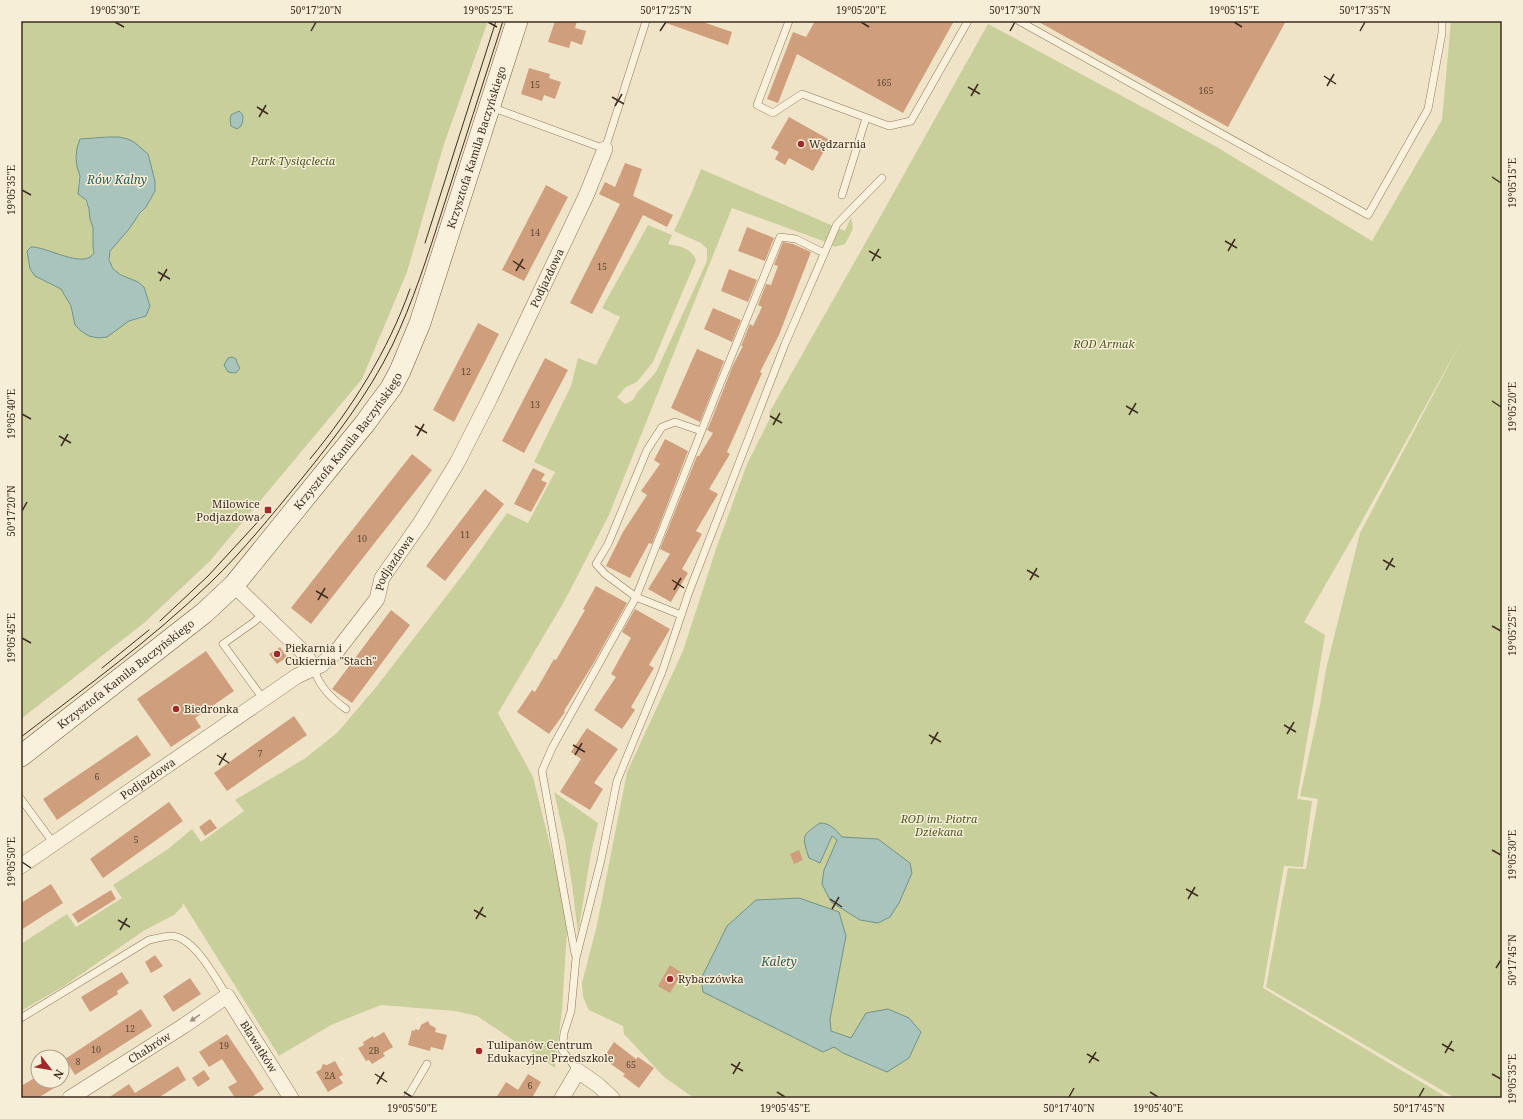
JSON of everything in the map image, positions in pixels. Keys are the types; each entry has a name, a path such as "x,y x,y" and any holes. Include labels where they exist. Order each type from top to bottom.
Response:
{"street":[{"name":"Krzysztofa Kamila Baczyńskiego","path":"21,756 204,613 234,585 366,422 391,388 400,371 420,323 517,21"},
{"name":"Podjazdowa","path":"21,866 264,701 298,676 329,660 338,652 377,599 382,578 421,522 457,463 586,196 605,149"},
{"path":"234,585 304,653 314,668"},
{"name":"Chabrów","path":"70,1098 185,1025 227,996"},
{"name":"Bławatków","path":"227,996 291,1098"},
{"path":"562,1098 578,1071 598,1085 612,1098"}],"lane":[{"path":"490,107 605,149 646,21"},
{"path":"789,21 757,105 773,113 802,94 889,126 910,121 968,21"},
{"path":"1019,21 1368,215 1428,109 1442,33 1442,21"},
{"path":"842,195 866,118"},
{"path":"578,1071 562,1050 564,1033 571,1011 576,958 600,860 617,781 662,672 761,404 824,253 837,224 882,178"},
{"path":"576,958 542,771 552,748 636,597 701,431 780,237 796,239 824,253"},
{"path":"682,615 636,597 604,574 596,564 608,544 647,450 662,427 674,422 701,431"},
{"path":"264,613 223,644 264,701"},
{"path":"314,668 319,683 337,703 346,710"},
{"path":"21,799 54,844"},
{"path":"21,1018 149,940 172,936 185,941 195,949 227,996"},
{"path":"407,1098 427,1064"}],"green space":[{"name":"Park Tysiąclecia","path":"21,21 488,21 444,144 407,272 362,379 210,561 144,623 21,719","holes":["119,137 134,142 148,154 152,171 146,207 110,251 110,262 113,269 139,283 144,289 147,297 142,318 129,321 122,326 71,306 37,247 80,260 87,259 94,253 93,228 89,209 78,186 80,176 77,167 89,138"]},
{"path":"1451,21 1502,21 1502,1098 1455,1098 1266,987 1288,868 1306,869 1318,799 1300,796 1320,705 1326,669 1360,533 1462,340 1357,530 1304,622 1325,635 1297,799 1312,801 1303,867 1284,866 1263,988 1448,1098 694,1098 664,1077 624,1034 623,1026 589,1010 583,997 582,983 597,925 627,772 683,651 716,549 747,464 770,418 769,413 988,24 1215,146 1372,241 1442,120"},
{"path":"701,169 845,231 851,217 853,229 845,244 835,247 826,242 732,208 609,515 565,600 498,713 533,777 555,865 567,930 562,1010 555,1068 477,1016 455,1011 381,1005 331,1025 279,1056 183,903 182,907 174,915 145,930 64,986 21,1011 21,944 67,914 76,927 122,898 113,885 168,849 192,829 201,842 244,811 235,800 304,759 337,733 377,686 468,568 507,513 528,523 555,472 534,462 571,386 578,358 596,365 620,317 602,308 648,225 672,235 668,244 688,250 696,260 653,362 637,382 626,387 617,397 625,404 633,400 637,393 656,372 707,261 707,249 701,243 674,231"},
{"path":"554,792 598,823 591,853 578,933 565,840"}],"water":[{"path":"239,111 243,116 243,120 241,126 237,129 231,126 230,120 231,115"},
{"name":"Rów Kalny","path":"108,137 128,139 148,154 155,181 155,191 146,207 110,251 109,260 113,269 121,275 138,282 144,287 150,306 146,316 129,321 107,337 98,338 89,336 75,325 71,306 61,289 35,276 30,269 27,251 31,247 38,248 64,256 82,259 89,258 94,253 93,228 89,209 86,200 78,194 80,176 77,167 77,148 80,139"},
{"path":"232,357 236,359 240,368 236,373 228,372 224,365 228,358"},
{"path":"820,823 824,823 835,829 842,837 878,839 910,863 912,873 899,903 890,917 878,923 860,920 831,902 822,884 824,870 837,840 832,836 820,863 809,858 804,841 806,834"},
{"name":"Kalety","path":"799,898 839,912 846,936 830,1019 831,1031 851,1038 866,1013 888,1009 909,1018 921,1032 909,1058 887,1072 843,1053 834,1047 823,1052 703,992 701,979 727,926 756,900"}],"building":[{"path":"555,21 577,21 575,28 586,31 582,45 571,41 569,48 548,42"},
{"path":"666,21 700,21 732,32 728,45 666,23"},
{"path":"815,21 954,21 903,113 797,54 778,103 767,99 793,32 806,37"},
{"path":"1037,21 1286,21 1228,127"},
{"path":"529,68 550,74 549,78 561,82 555,99 544,95 542,101 521,94"},
{"name":"Wędzarnia","path":"789,117 830,140 813,171 789,158 785,165 775,159 779,152 771,148"},
{"path":"625,163 642,169 633,196 673,215 667,227 643,215 592,314 570,303 620,204 599,194 605,182 615,187"},
{"path":"546,185 568,197 524,281 502,270"},
{"path":"747,227 774,238 765,261 738,251"},
{"path":"783,242 793,244 811,252 779,335 760,372 762,373 727,452 730,454 709,489 718,494 696,531 702,534 682,569 688,573 671,602 648,589 670,554 660,549 697,456 699,456 713,433 707,430 733,365 743,346 741,346 750,324 753,326 762,307 758,305 766,284 771,285 778,266 774,265"},
{"path":"729,269 757,280 748,302 721,291"},
{"path":"713,308 741,320 732,342 704,329"},
{"path":"478,323 499,334 454,422 433,410"},
{"path":"697,349 724,361 700,422 671,408"},
{"path":"545,358 568,370 524,453 502,441"},
{"path":"665,439 688,451 652,544 649,543 630,578 606,566 623,532 647,495 641,491 660,464 654,460"},
{"path":"412,454 432,470 311,624 291,608"},
{"path":"533,468 545,474 541,480 547,483 531,512 514,504"},
{"path":"485,489 504,504 445,581 426,566"},
{"path":"596,586 627,603 593,664 564,711 565,712 549,734 517,712 532,690 535,692 554,659 556,660 585,610 583,609"},
{"path":"635,609 670,629 649,665 654,668 631,707 635,710 622,729 594,710 616,677 611,674 631,638 622,632"},
{"path":"391,610 410,625 352,703 332,689"},
{"name":"Piekarnia i Cukiernia \"Stach\"","path":"280,647 287,657 277,664 269,654"},
{"name":"Biedronka","path":"206,651 234,691 195,718 201,727 171,747 137,699"},
{"path":"294,716 307,735 227,791 214,773"},
{"path":"587,728 618,749 594,783 603,789 590,810 560,792 581,759 571,752"},
{"path":"137,735 151,755 57,820 43,799"},
{"path":"169,802 183,821 103,878 90,859"},
{"path":"210,819 217,828 205,836 199,827"},
{"path":"799,850 803,860 794,864 790,854"},
{"path":"51,884 63,903 21,930 21,903"},
{"path":"111,890 116,899 78,923 72,914"},
{"path":"155,955 163,966 151,973 145,962"},
{"name":"Rybaczówka","path":"670,965 682,973 670,993 658,986"},
{"path":"122,972 129,983 117,991 118,994 90,1012 81,997"},
{"path":"190,978 201,994 173,1012 163,996"},
{"path":"141,1009 152,1026 75,1075 70,1067 70,1056"},
{"path":"428,1021 430,1025 436,1028 435,1032 447,1035 443,1050 431,1047 430,1051 408,1045 412,1030 419,1030 421,1025"},
{"path":"384,1032 393,1047 383,1053 385,1056 372,1064 369,1060 366,1061 358,1048 364,1045 363,1042"},
{"path":"227,1034 264,1089 250,1098 235,1098 228,1087 237,1082 222,1059 209,1067 199,1052"},
{"path":"614,1042 636,1059 638,1057 654,1068 639,1088 623,1076 625,1074 608,1062 611,1058 606,1054"},
{"path":"335,1061 343,1075 339,1077 343,1083 328,1092 316,1072 321,1069 323,1064 327,1065"},
{"path":"178,1066 186,1080 158,1098 108,1098 129,1084 135,1093"},
{"path":"204,1070 210,1079 198,1087 192,1078"},
{"path":"528,1074 541,1082 532,1098 496,1098 506,1082 518,1090"},
{"path":"30,1081 30,1089 52,1089 38,1098 21,1098 21,1086"}],"tram line":[{"path":"425,243 496,21"},
{"path":"21,737 142,643 211,582 246,546 325,450 350,416 383,364 400,329 432,243 503,21"},
{"path":"310,459 340,420 368,378 391,335 410,289"},
{"path":"160,621 208,576 266,513"},
{"path":"102,668 149,630"}],"place":[{"name":"Wędzarnia","path":"801,144"},
{"name":"Milowice Podjazdowa","path":"268,510"},
{"name":"Piekarnia i Cukiernia \"Stach\"","path":"277,654"},
{"name":"Biedronka","path":"176,709"},
{"name":"Rybaczówka","path":"670,979"},
{"name":"Tulipanów Centrum Edukacyjne Przedszkole","path":"479,1051"}],"park label":[{"name":"ROD Armak","path":"1104,344"},
{"name":"ROD im. Piotra Dziekana","path":"939,825"}]}
